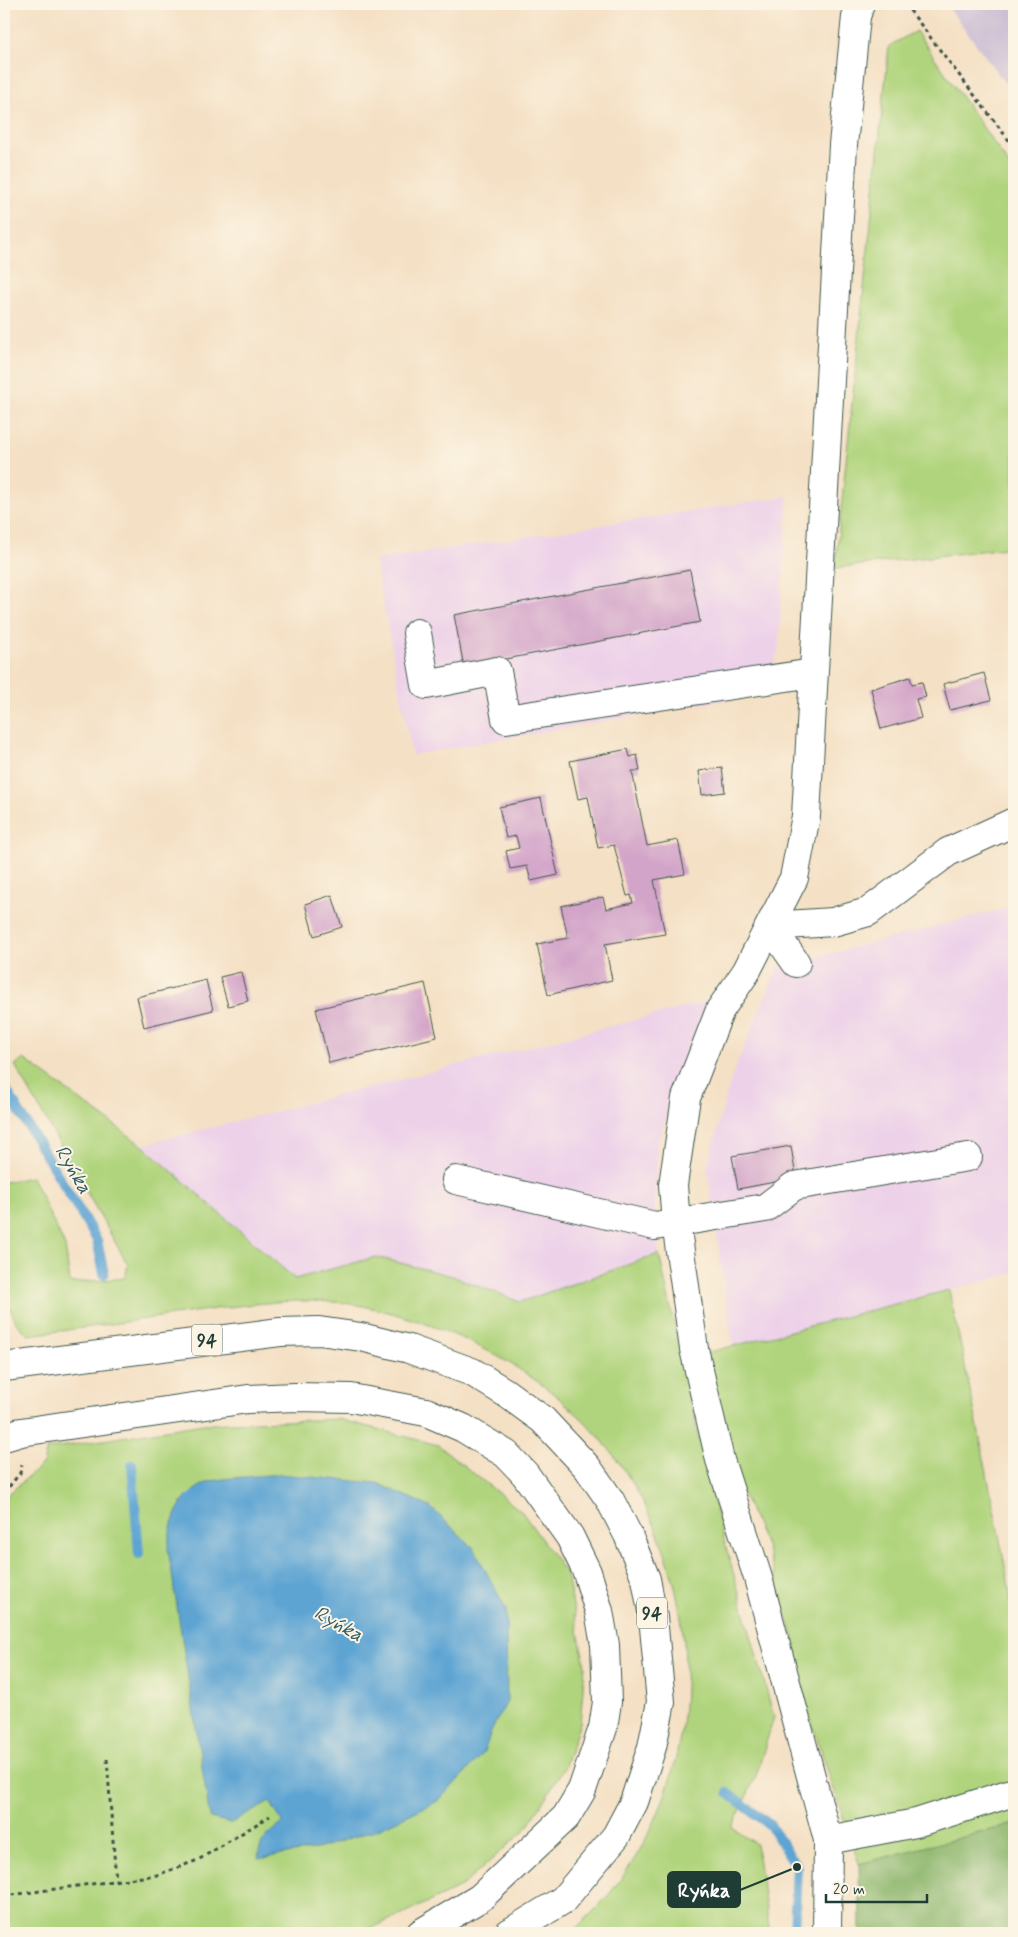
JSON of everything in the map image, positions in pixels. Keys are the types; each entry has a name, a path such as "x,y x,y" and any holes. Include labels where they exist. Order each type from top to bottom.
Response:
{"main road":[{"path":"827,1933 828,1840 758,1578 720,1460 694,1349 676,1223 673,1185 686,1098 720,1010 746,972 794,878 800,849 809,771 843,145 856,17 860,4"},
{"path":"417,633 426,685 497,671 506,719 813,673"},
{"path":"770,926 833,922 868,912 948,852 1014,822"},
{"path":"770,926 796,963"},
{"path":"456,1180 655,1226 765,1208 794,1186 968,1157"},
{"name":"94","path":"4,1367 280,1332 319,1331 361,1336 472,1372 543,1420 567,1444 587,1467 610,1500 628,1535 646,1579 653,1617 660,1702 652,1747 634,1802 616,1836 562,1900 509,1933"},
{"path":"4,1437 21,1432 248,1399 295,1396 350,1398 426,1412 463,1428 506,1454 525,1474 570,1537 587,1572 599,1611 605,1645 607,1702 603,1728 582,1790 566,1818 480,1898 421,1933"},
{"path":"828,1840 916,1823 1014,1792"}],"path":[{"path":"905,4 1014,147"},
{"path":"4,1494 20,1473 23,1460"},
{"path":"107,1759 116,1881"},
{"path":"4,1896 157,1875 198,1860 270,1816"}],"shaded area":[{"path":"946,4 1014,4 1014,95"},
{"path":"788,496 774,691 412,755 375,560"},
{"path":"1014,906 1014,1273 733,1346 707,1168 732,1075 778,967"},
{"path":"709,999 675,1089 657,1146 655,1213 659,1254 697,1433 520,1302 452,1276 376,1257 295,1279 142,1145 698,1004"}],"green space":[{"path":"916,31 1014,172 1014,547 835,568 889,46"},
{"path":"24,1059 142,1145 295,1279 376,1257 452,1276 520,1302 659,1254 710,1490 774,1717 756,1776 732,1828 756,1844 770,1933 570,1933 620,1880 656,1818 678,1750 685,1679 679,1607 659,1538 626,1473 580,1417 535,1380 511,1364 459,1337 404,1317 351,1304 300,1301 274,1302 28,1335 17,1324 4,1295 4,1182 32,1177 65,1246 70,1283 125,1278 128,1265 15,1065"},
{"path":"949,1290 1008,1581 1014,1627 1014,1824 859,1864 807,1709 793,1637 766,1546 737,1481 706,1353"},
{"path":"338,1419 438,1445 522,1512 567,1575 585,1666 580,1723 564,1768 526,1829 461,1887 372,1928 337,1933 4,1933 4,1498 43,1464 47,1449 203,1424"},
{"path":"1014,1824 1014,1933 860,1933 859,1864"}],"water":[{"path":"278,1474 377,1483 430,1507 473,1547 506,1609 507,1702 493,1727 483,1754 438,1801 378,1829 317,1849 258,1859 263,1842 269,1834 283,1823 270,1802 231,1823 210,1818 168,1549 171,1529 177,1511 196,1489 211,1481"}],"building":[{"path":"690,570 700,622 464,667 454,615"},
{"path":"984,673 991,700 950,710 943,684"},
{"path":"910,677 912,684 922,682 926,697 916,699 921,718 881,729 871,689"},
{"path":"628,749 630,757 637,755 640,771 632,771 647,846 678,840 685,874 654,880 665,934 605,944 612,980 548,995 537,944 568,938 561,906 603,897 606,909 633,903 631,895 627,896 614,845 598,848 588,797 578,799 570,761"},
{"path":"722,768 725,792 702,795 699,771"},
{"path":"541,798 558,875 531,881 527,866 510,869 506,851 519,848 516,836 506,838 499,807"},
{"path":"332,895 342,927 314,936 305,904"},
{"path":"241,972 248,1001 228,1006 220,977"},
{"path":"206,980 213,1010 144,1027 137,997"},
{"path":"425,983 437,1037 329,1063 316,1009"},
{"path":"791,1146 796,1178 738,1189 732,1156"}],"waterway":[{"name":"Ryńka","path":"4,1086 97,1240 104,1274"},
{"name":"Ryńka","path":"132,1465 139,1554"},
{"name":"Ryńka","path":"728,1793 770,1825 797,1867 794,1933"}],"place":[{"name":"Ryńka","path":"797,1867"}]}
